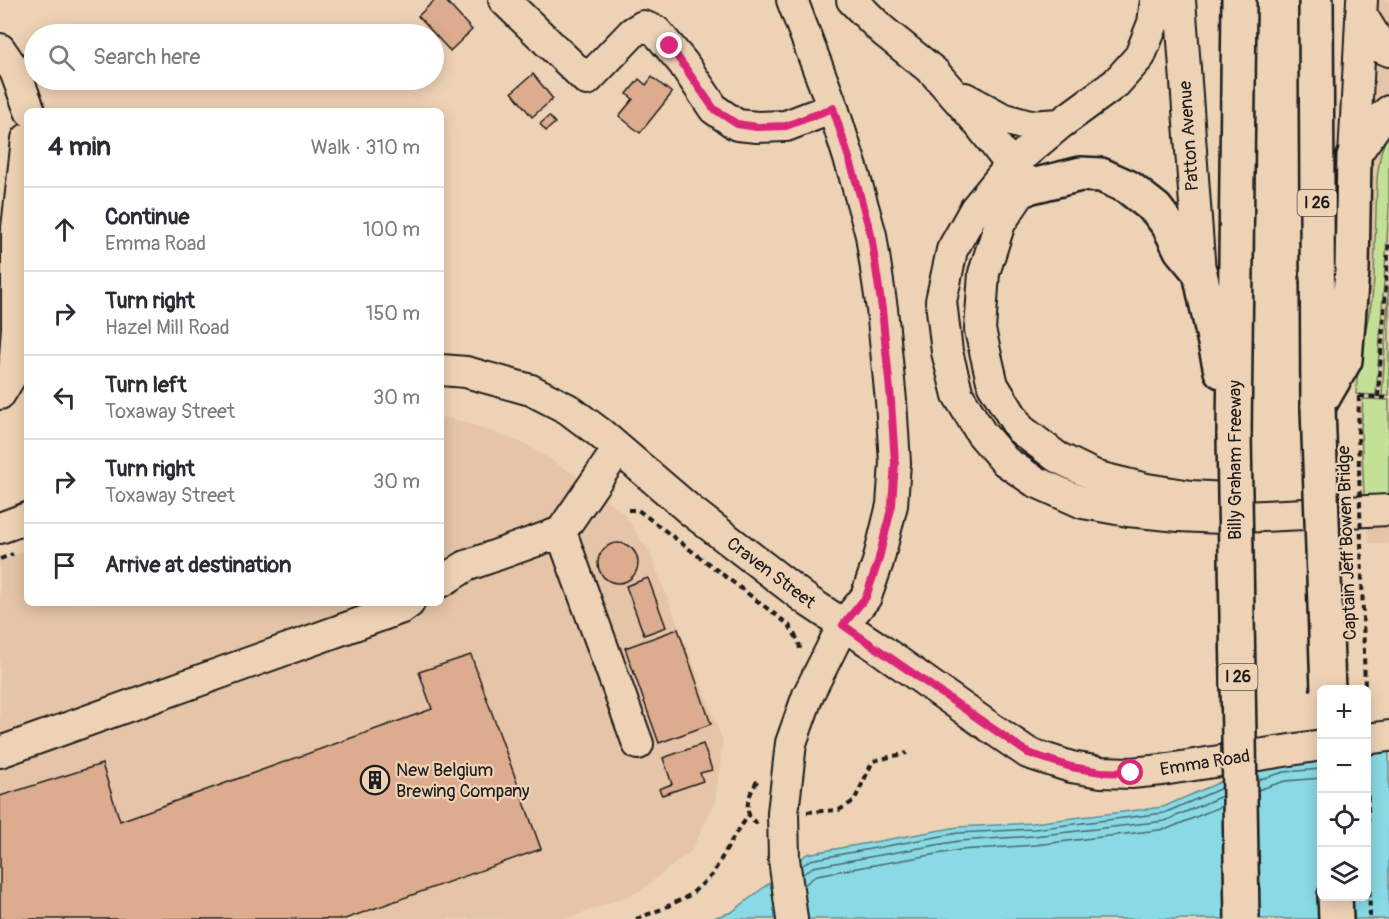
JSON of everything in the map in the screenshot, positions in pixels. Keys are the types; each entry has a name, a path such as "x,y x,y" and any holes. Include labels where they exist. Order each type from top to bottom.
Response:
{"highway":[{"name":"Billy Graham Freeway","path":"1239,0 1234,435 1242,919"},
{"name":"I 26","path":"1316,0 1318,407 1328,685"},
{"path":"1318,407 1345,360 1352,270 1354,157"},
{"path":"1022,175 1101,175 1128,187 1156,209 1169,226 1181,250 1200,273 1234,435"},
{"path":"1335,901 1336,919"}],"street":[{"path":"504,0 586,80 633,32 643,26 656,31 683,63 714,109 737,124 757,127 786,126 833,108"},
{"path":"792,0 833,108 871,235 882,309 895,463 892,505 878,562 866,597 843,625 808,695 791,743 783,811 784,859 792,919"},
{"path":"852,0 882,30 934,72 1022,175 1019,195 1000,223 984,273 980,330 993,385 1020,429 1057,458 1098,477 1147,489 1191,496 1389,508"},
{"path":"1156,0 1153,23 1140,56 1116,83 1060,124 1022,175 975,209 952,250 941,301 947,352 958,395 981,433 1005,461 1034,481 1083,502 1128,511 1222,518 1389,508"},
{"name":"Patton Avenue","path":"1180,0 1200,273"},
{"path":"1361,7 1375,39 1382,48 1389,51"},
{"path":"1354,157 1361,7"},
{"path":"0,49 15,71 29,108"},
{"path":"953,92 1002,118 1029,126 1060,124"},
{"path":"1354,157 1382,117 1389,111"},
{"path":"0,394 14,371 17,327 17,228 24,166"},
{"name":"Craven Street","path":"444,370 466,372 531,390 568,410 744,553 843,625"},
{"path":"444,580 466,566 561,532 618,449"},
{"path":"0,528 24,519"},
{"path":"561,532 638,744"},
{"path":"0,752 405,606"},
{"name":"Emma Road","path":"843,625 1028,753 1071,767 1101,772 1131,773 1317,746"},
{"path":"1371,738 1389,736"}],"path":[{"path":"1389,241 1378,397 1389,398"},
{"name":"Captain Jeff Bowen Bridge","path":"1365,685 1359,396 1378,397"},
{"path":"628,510 638,510 789,625 799,642 801,659"},
{"path":"800,813 839,810 854,801 873,761 907,753"},
{"path":"636,919 662,909 690,894 712,876 749,815 748,804 760,776"},
{"path":"1367,793 1370,919"},
{"path":"749,815 757,814"}],"shaded area":[{"path":"1376,0 1389,0 1389,544 1369,543 1354,374"},
{"name":"New Belgium Brewing Company","path":"444,418 465,422 525,444 573,474 622,512 650,553 723,741 715,803 691,851 640,891 567,919 0,919 0,560 24,552 24,606 444,606"}],"green space":[{"path":"1389,131 1389,210 1376,395 1356,394 1358,369 1374,279 1377,178 1381,152"},
{"path":"1389,284 1389,396 1382,396"},
{"path":"1363,399 1389,400 1389,497 1364,495 1361,431"}],"water":[{"path":"1389,751 1389,919 710,919 732,912 807,854 958,827 1033,823 1163,807 1257,766 1317,757 1317,901 1371,901 1371,752"}],"building":[{"path":"435,0 445,0 472,30 450,51 444,44 444,24 425,24 418,16"},
{"path":"533,74 553,99 532,117 512,92"},
{"path":"652,77 672,93 640,133 619,116 633,99 627,94 639,79 646,85"},
{"path":"549,116 555,123 546,131 540,124"},
{"path":"618,543 632,549 638,563 632,577 618,583 604,577 598,563 604,549"},
{"path":"648,578 666,627 644,635 626,586"},
{"path":"678,629 711,724 659,743 625,648"},
{"name":"New Belgium Brewing Company","path":"471,655 541,849 345,919 0,919 0,796 102,764 120,821 432,709 419,672"},
{"path":"703,744 712,770 700,773 703,781 662,795 659,789 672,784 663,758"}],"place":[{"name":"New Belgium Brewing Company","path":"375,780"}],"route":[{"path":"670,46 714,109 737,124 757,127 786,126 833,108 854,174 871,235 882,309 895,463 892,505 878,562 866,597 843,625 1028,753 1071,767 1101,772 1131,773"}]}
